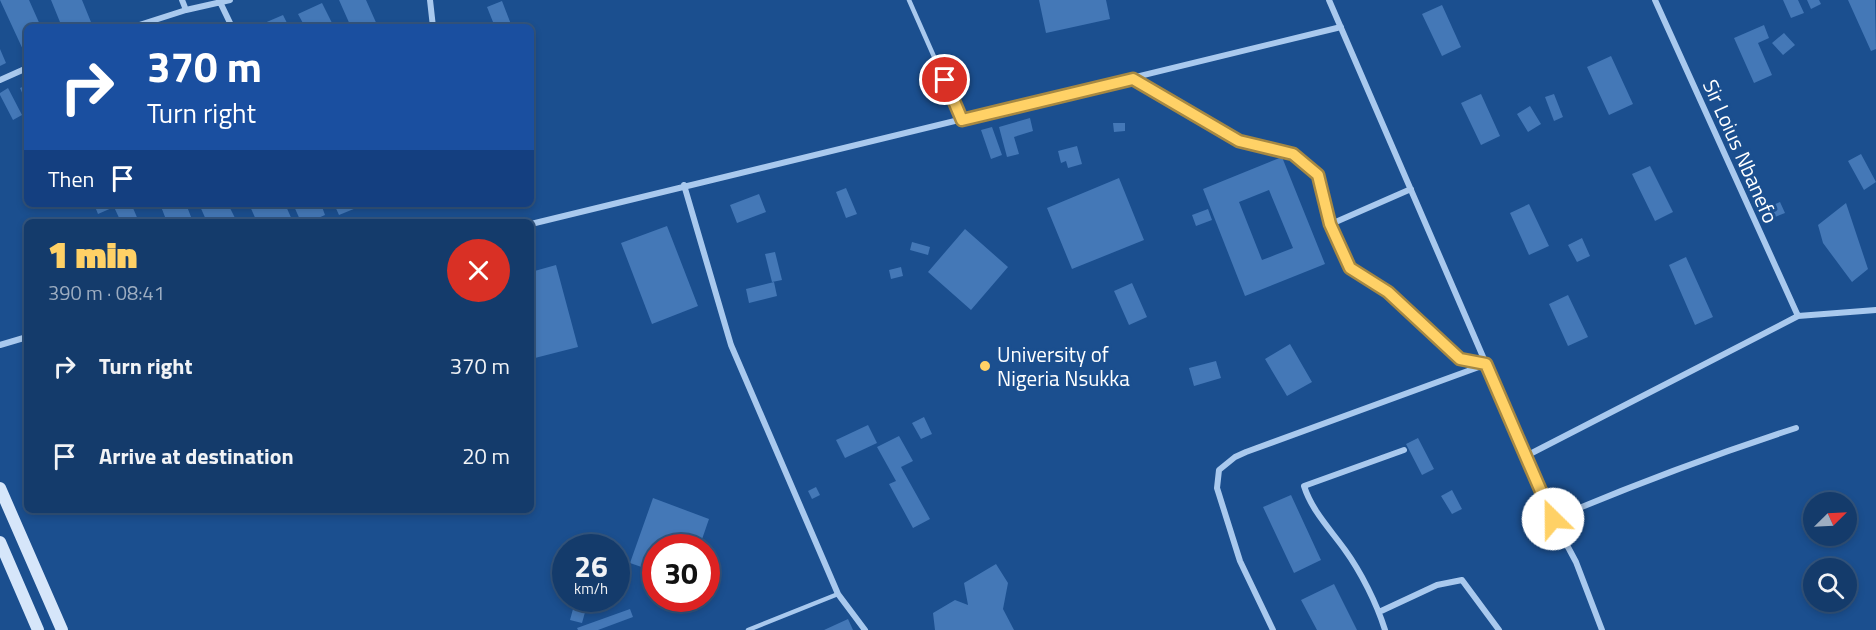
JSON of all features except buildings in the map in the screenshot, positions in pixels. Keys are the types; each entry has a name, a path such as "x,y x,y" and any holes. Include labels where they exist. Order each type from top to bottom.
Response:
{"street":[{"path":"182,0 186,10"},
{"path":"142,24 186,10 230,0"},
{"path":"430,0 433,24"},
{"path":"1329,0 1553,519 1576,562 1602,630"},
{"name":"Sir Loius Nbanefo","path":"1655,0 1798,316"},
{"path":"220,2 230,24"},
{"path":"534,223 1341,27"},
{"path":"0,80 24,69"},
{"path":"1133,79 1239,141 1293,154 1318,175 1330,224 1350,268 1388,292 1460,359 1486,364"},
{"path":"684,185 731,345 838,594 865,630"},
{"path":"1330,224 1411,189"},
{"path":"1526,456 1798,316 1876,310"},
{"path":"0,345 24,338"},
{"path":"1273,630 1240,561 1217,488 1219,470 1240,455 1486,364"},
{"path":"1553,519 1714,454 1796,428"},
{"path":"1385,630 1379,612 1347,552 1309,502 1304,486 1404,450"},
{"path":"0,488 62,630"},
{"path":"0,542 38,630"},
{"path":"1379,612 1437,585 1462,580 1499,630"}],"lane":[{"path":"909,0 962,120"},
{"path":"747,630 838,594"}],"place":[{"name":"University of Nigeria Nsukka","path":"985,366"}],"route":[{"path":"945,80 962,120 1133,79 1239,141 1293,154 1318,175 1330,224 1350,268 1388,292 1460,359 1486,364 1553,519"}]}
